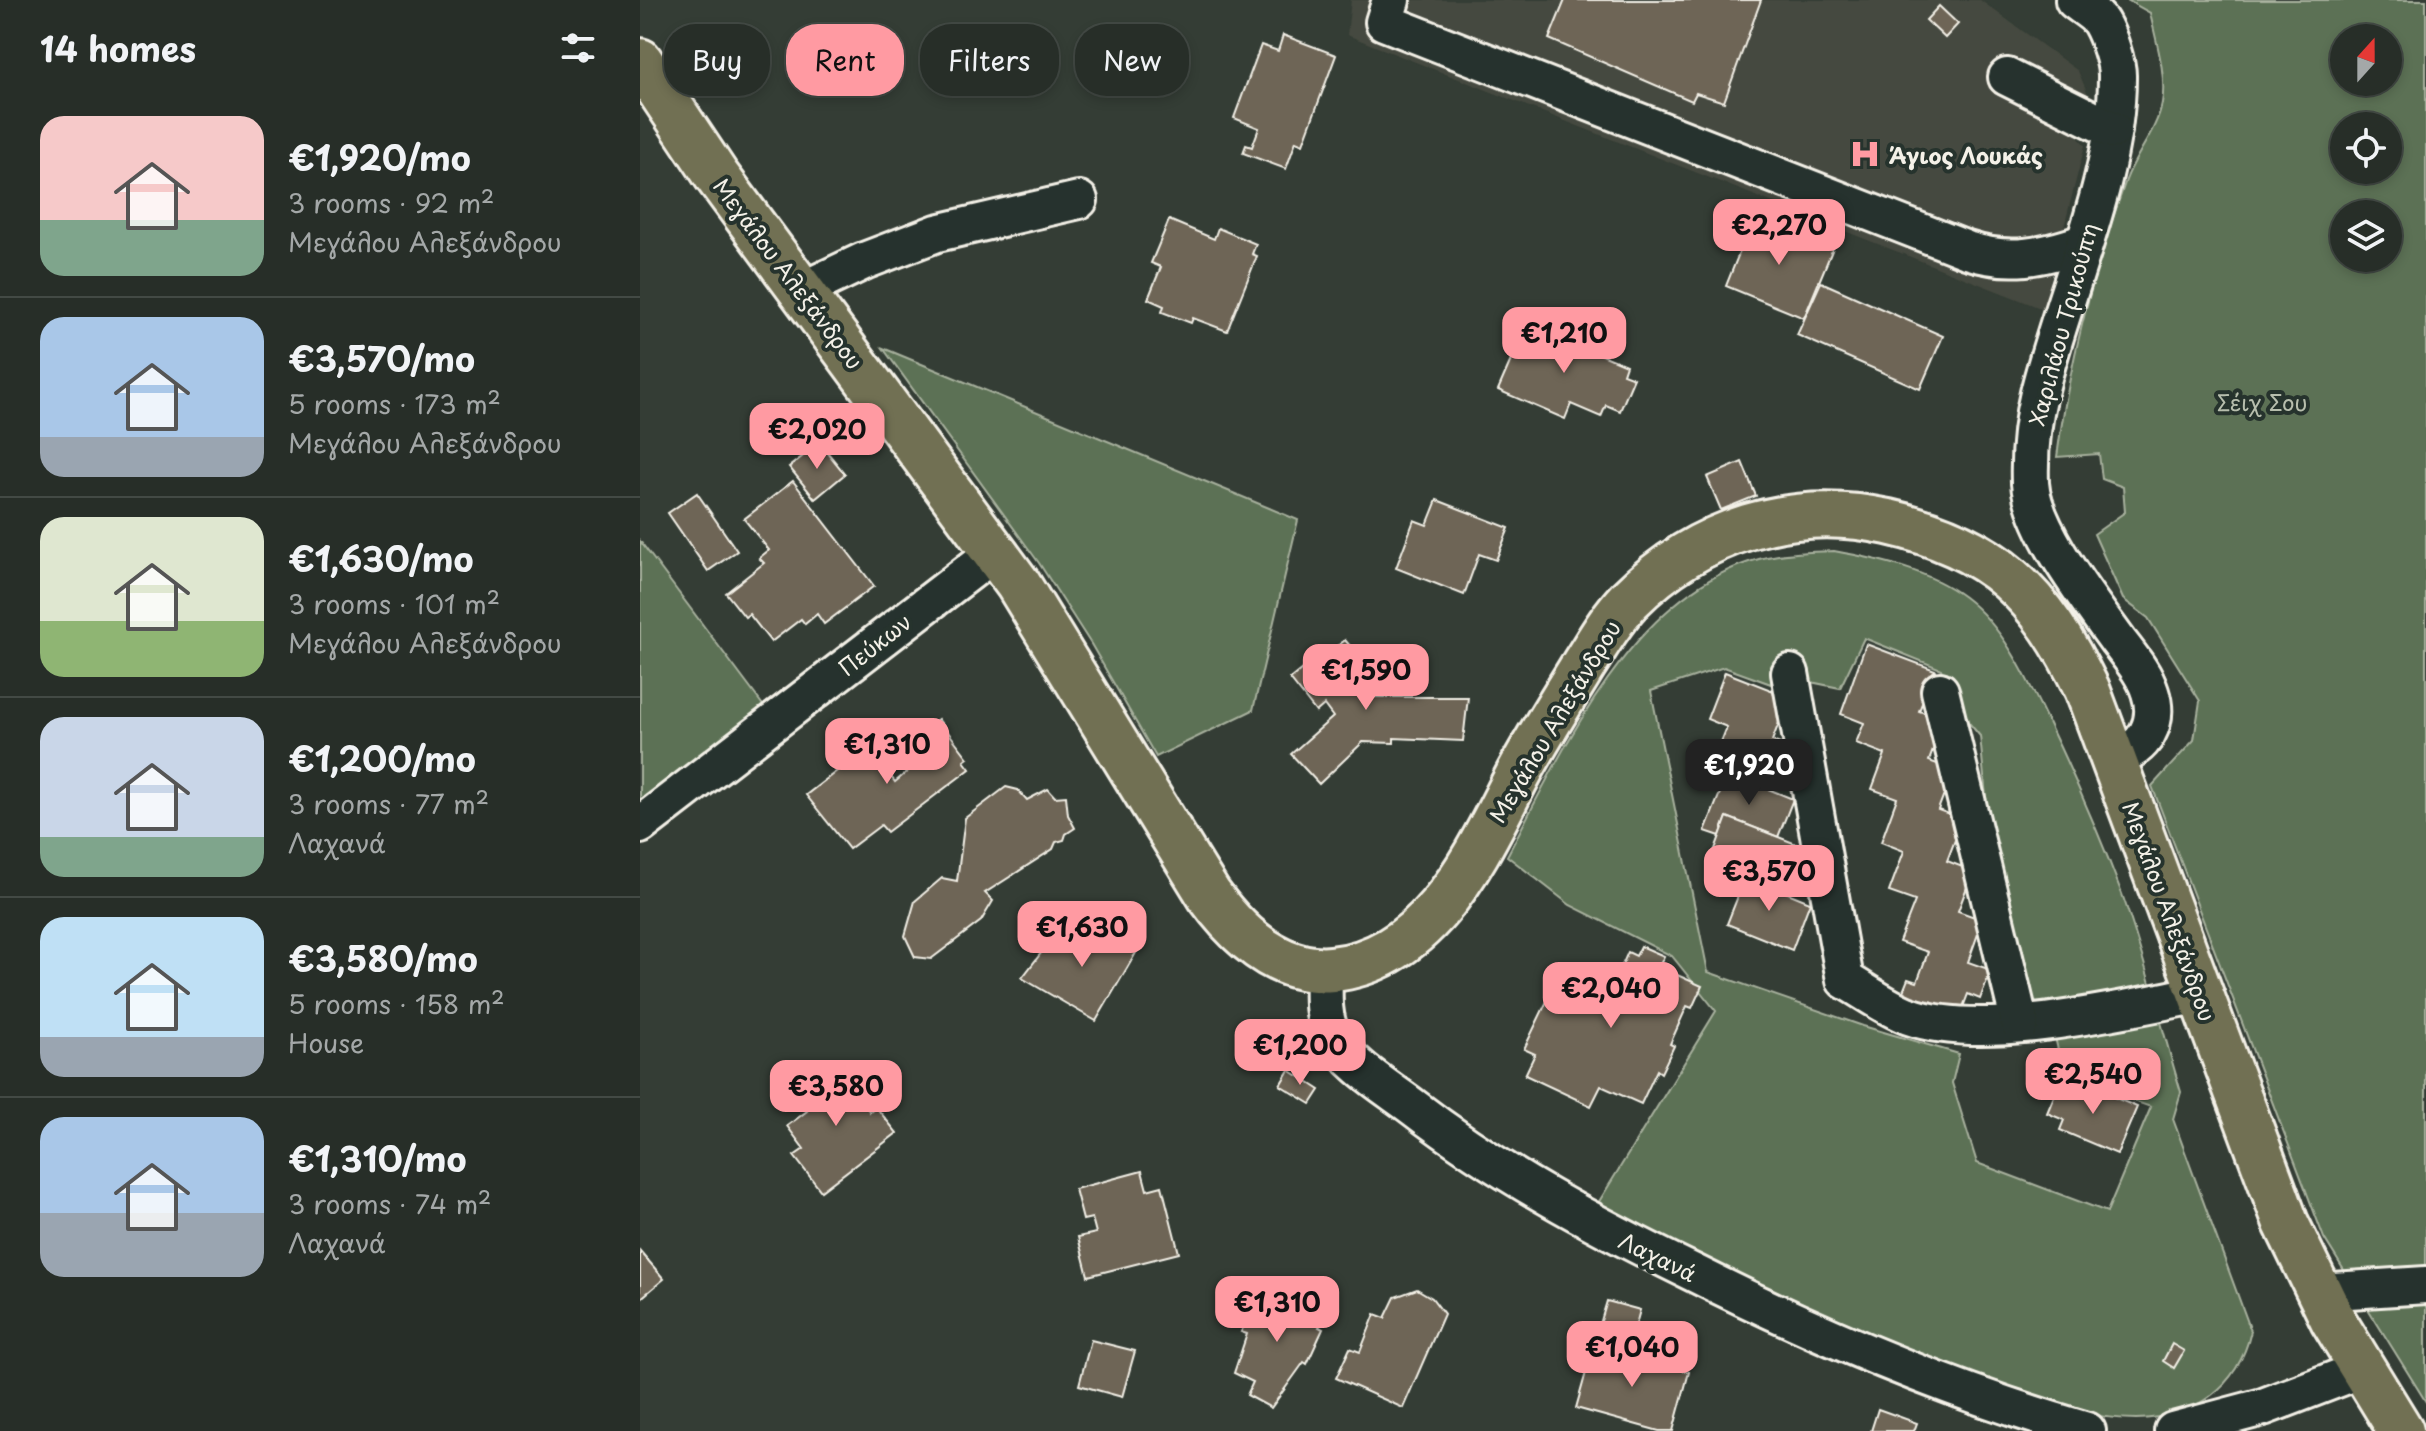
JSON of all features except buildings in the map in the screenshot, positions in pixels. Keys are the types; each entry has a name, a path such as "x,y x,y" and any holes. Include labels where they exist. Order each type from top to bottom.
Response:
{"main road":[{"name":"Μεγάλου Αλεξάνδρου","path":"640,61 716,175 995,552 1057,646 1177,847 1221,912 1261,950 1288,962 1324,969 1349,967 1377,957 1411,935 1434,914 1473,858 1542,732 1621,609 1654,577 1695,548 1717,536 1753,525 1801,516 1858,517 1934,535 1983,558 2021,588 2054,627 2087,689 2115,756 2286,1223 2318,1292 2360,1370 2401,1431"}],"street":[{"path":"1391,0 1384,22 1967,250 2013,260 2040,256 2083,243"},
{"name":"Χαριλάου Τρικούπη","path":"2074,0 2101,22 2117,72 2113,130 2038,394 2031,441 2030,487 2045,531 2087,598 2142,673 2150,692 2154,710 2151,727 2142,742 2130,753 2115,756"},
{"path":"2007,77 2113,130"},
{"path":"801,291 864,261 937,233 1079,200"},
{"name":"Πεύκων","path":"640,825 995,552"},
{"path":"1790,673 1845,980 1909,1016 1976,1028 2020,1024 2200,994"},
{"path":"1940,691 2020,1024"},
{"name":"Λαχανά","path":"1324,969 1326,1021 1332,1036 1348,1055 1431,1121 1538,1192 1713,1283 1847,1345 1973,1393 2087,1431"},
{"path":"2318,1292 2426,1285"},
{"path":"2173,1431 2263,1407 2360,1370"}],"shaded area":[{"name":"Άγιος Λουκάς","path":"1351,0 1980,0 2078,71 2091,101 2077,136 2085,145 2043,309 1347,35"}],"green space":[{"name":"Σέιχ Σου","path":"2127,0 2426,0 2426,1402 2324,1238 2152,786 2194,740 2200,701 2148,618 2123,599 2094,534 2125,512 2123,487 2102,479 2099,454 2057,457 2076,352 2103,248 2126,180 2156,123 2162,103 2158,46 2150,13"},
{"path":"883,348 1298,520 1253,710 1156,757 1091,644 1039,563"},
{"path":"640,541 765,708 640,803"},
{"path":"1834,551 1902,567 1935,580 1964,597 1991,623 2023,671 2114,872 2146,967 2181,1092 2173,1119 2251,1331 2236,1369 2224,1384 2194,1406 2177,1413 2136,1419 2100,1416 2012,1393 1944,1369 1793,1304 1595,1208 1716,1011 1672,956 1570,905 1507,856 1553,768 1609,677 1642,636 1679,601 1721,574 1767,557","holes":["1864,638 1941,669 1954,705 1980,736 1992,858 2018,1001 2048,1007 2064,1076 2151,1107 2107,1212 1977,1163 1952,1083 1959,1054 1863,1026 1708,972 1651,691 1724,667 1771,684 1772,674 1840,688"]}],"place":[{"name":"Άγιος Λουκάς","path":"1865,154"}]}
